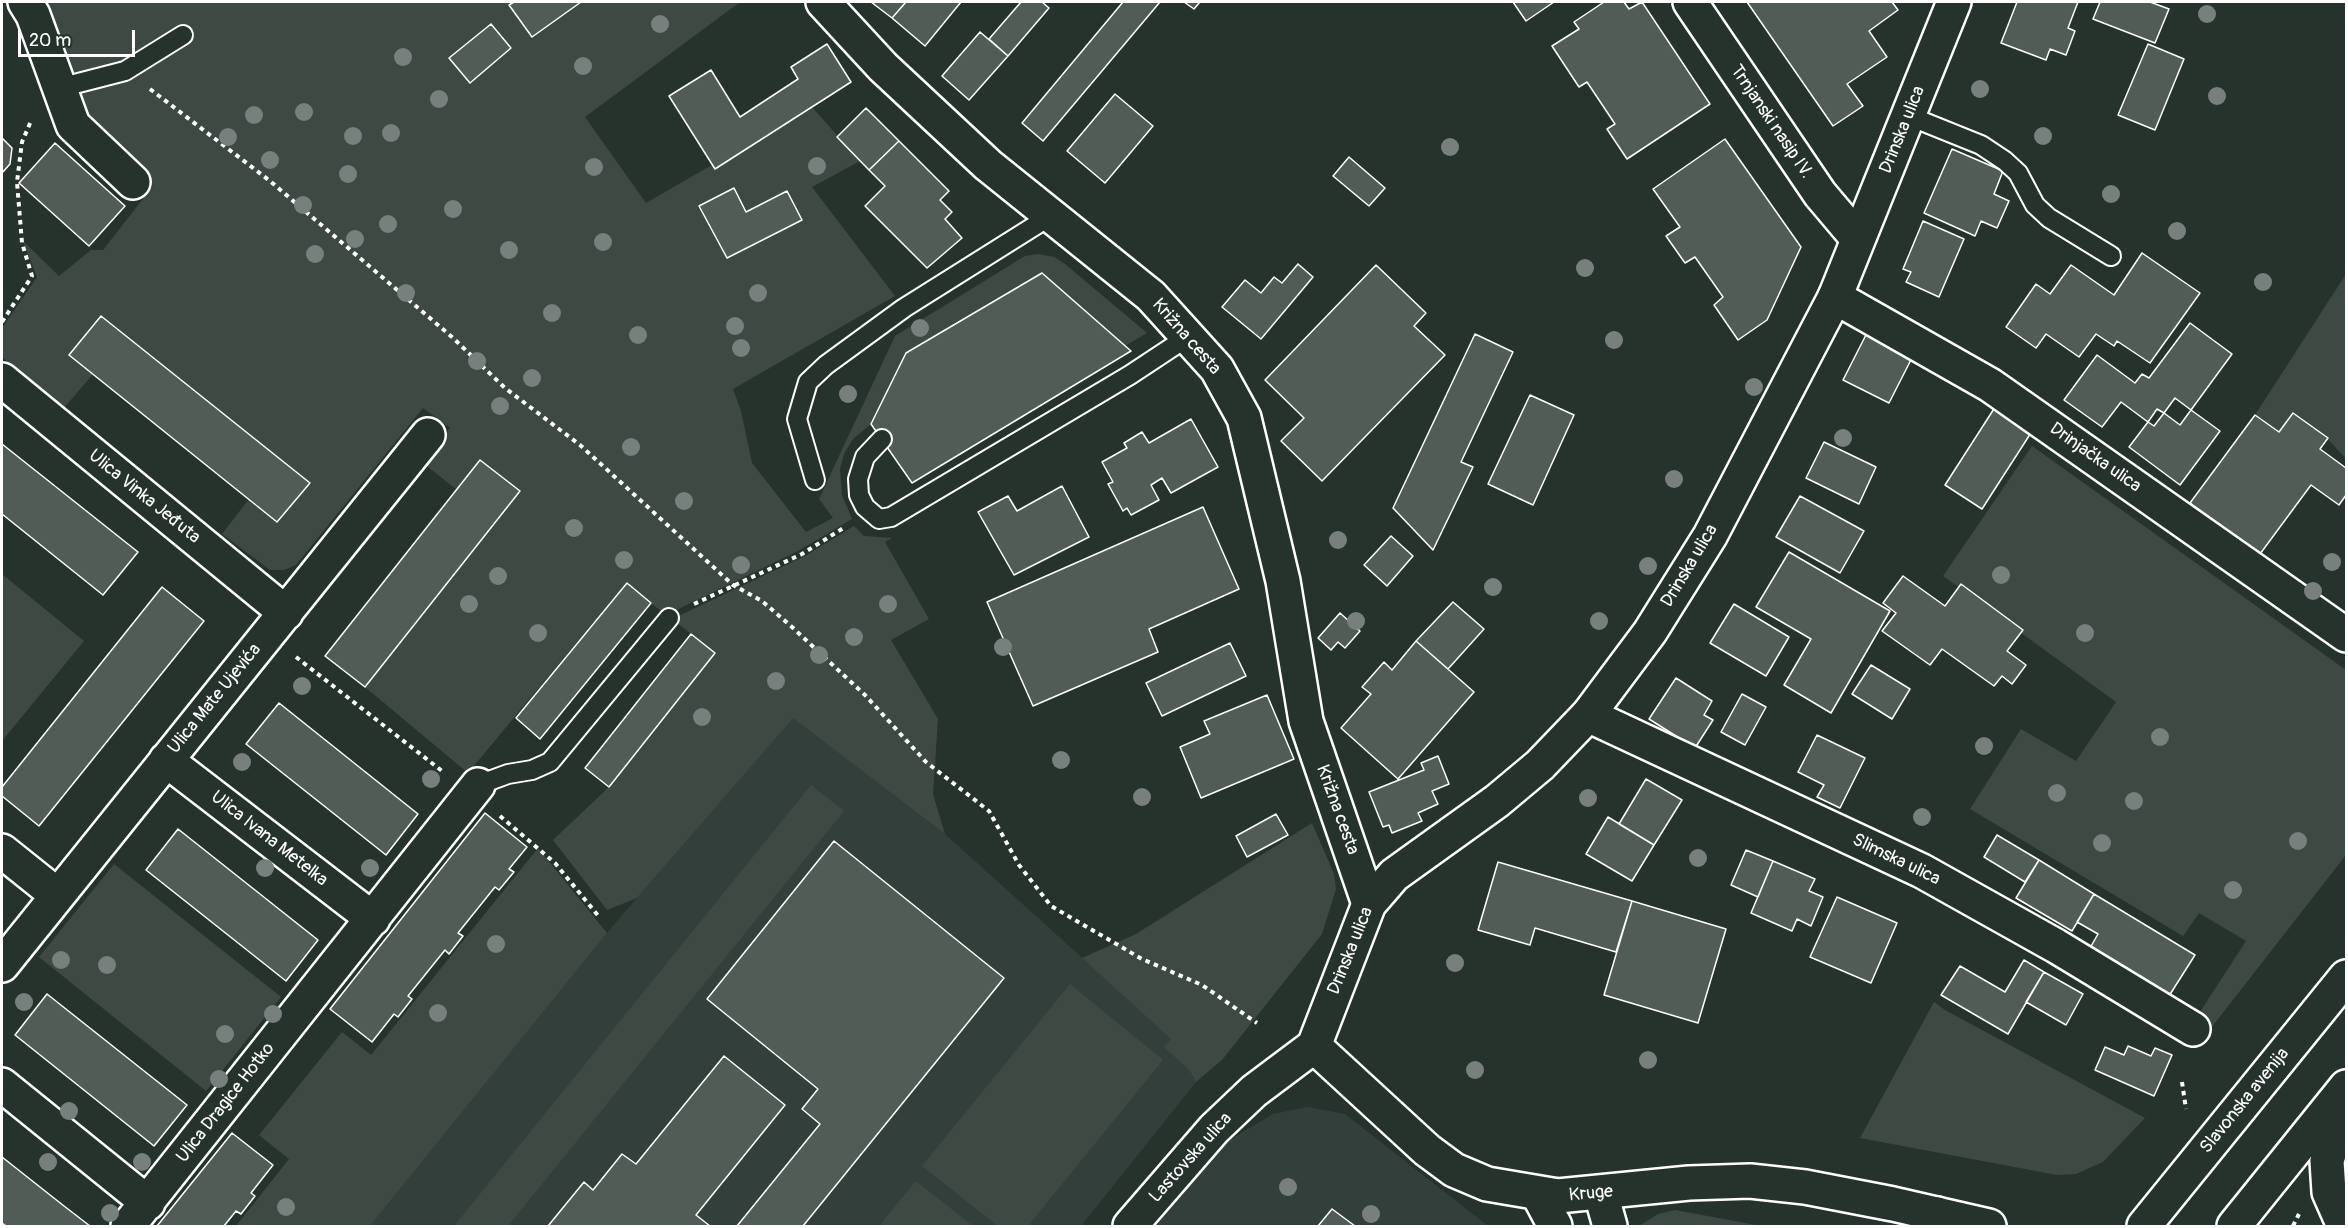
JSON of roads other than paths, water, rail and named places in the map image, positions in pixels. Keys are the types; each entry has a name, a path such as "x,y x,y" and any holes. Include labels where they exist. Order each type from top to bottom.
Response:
{"street":[{"path":"25,2 33,15 73,125 133,182"},
{"name":"Križna cesta","path":"823,2 883,67 987,165 1151,296 1217,369 1244,418 1283,581 1306,721 1369,904"},
{"name":"Trnjanski nasip IV.","path":"1690,2 1820,194 1858,239"},
{"name":"Drinska ulica","path":"1314,1046 1369,904 1394,875 1497,801 1540,765 1588,714 1650,632 1710,536 1835,297 1954,2"},
{"name":"Drinjačka ulica","path":"1835,297 1990,385 2346,635"},
{"name":"Ulica Vinka Jeđuta","path":"2,380 286,613"},
{"name":"Ulica Mate Ujevića","path":"2,965 428,435"},
{"name":"Slimska ulica","path":"1588,714 1922,870 2056,946 2193,1029"},
{"name":"Ulica Ivana Metelka","path":"166,760 372,919"},
{"path":"372,919 478,785"},
{"path":"2,851 57,895"},
{"name":"Ulica Dragice Hotko","path":"2,1085 138,1215 372,919"},
{"name":"Slavonska avenija","path":"2144,1227 2346,977"},
{"name":"Lastovska ulica","path":"1130,1227 1206,1138 1254,1091 1314,1046"},
{"name":"Kruge","path":"1314,1046 1427,1150 1455,1170 1487,1184 1558,1196 1602,1194 1689,1183 1750,1181 1805,1187 1942,1220 1989,1227"},
{"path":"2234,1227 2346,1087"},
{"path":"2344,1227 2329,1192 2327,1161 2346,1094"},
{"path":"1538,1194 1555,1227"},
{"path":"1602,1194 1610,1227"}],"lane":[{"path":"59,87 125,70 183,35"},
{"path":"1909,116 1981,145 2005,161 2018,173 2035,205 2049,218 2111,256"},
{"path":"815,480 797,419 808,382 826,365 904,308 1052,215"},
{"path":"882,439 865,457 858,478 859,495 868,512 879,519 891,517 1130,375 1189,336"},
{"path":"478,785 507,774 532,770 550,762 669,618"}]}
